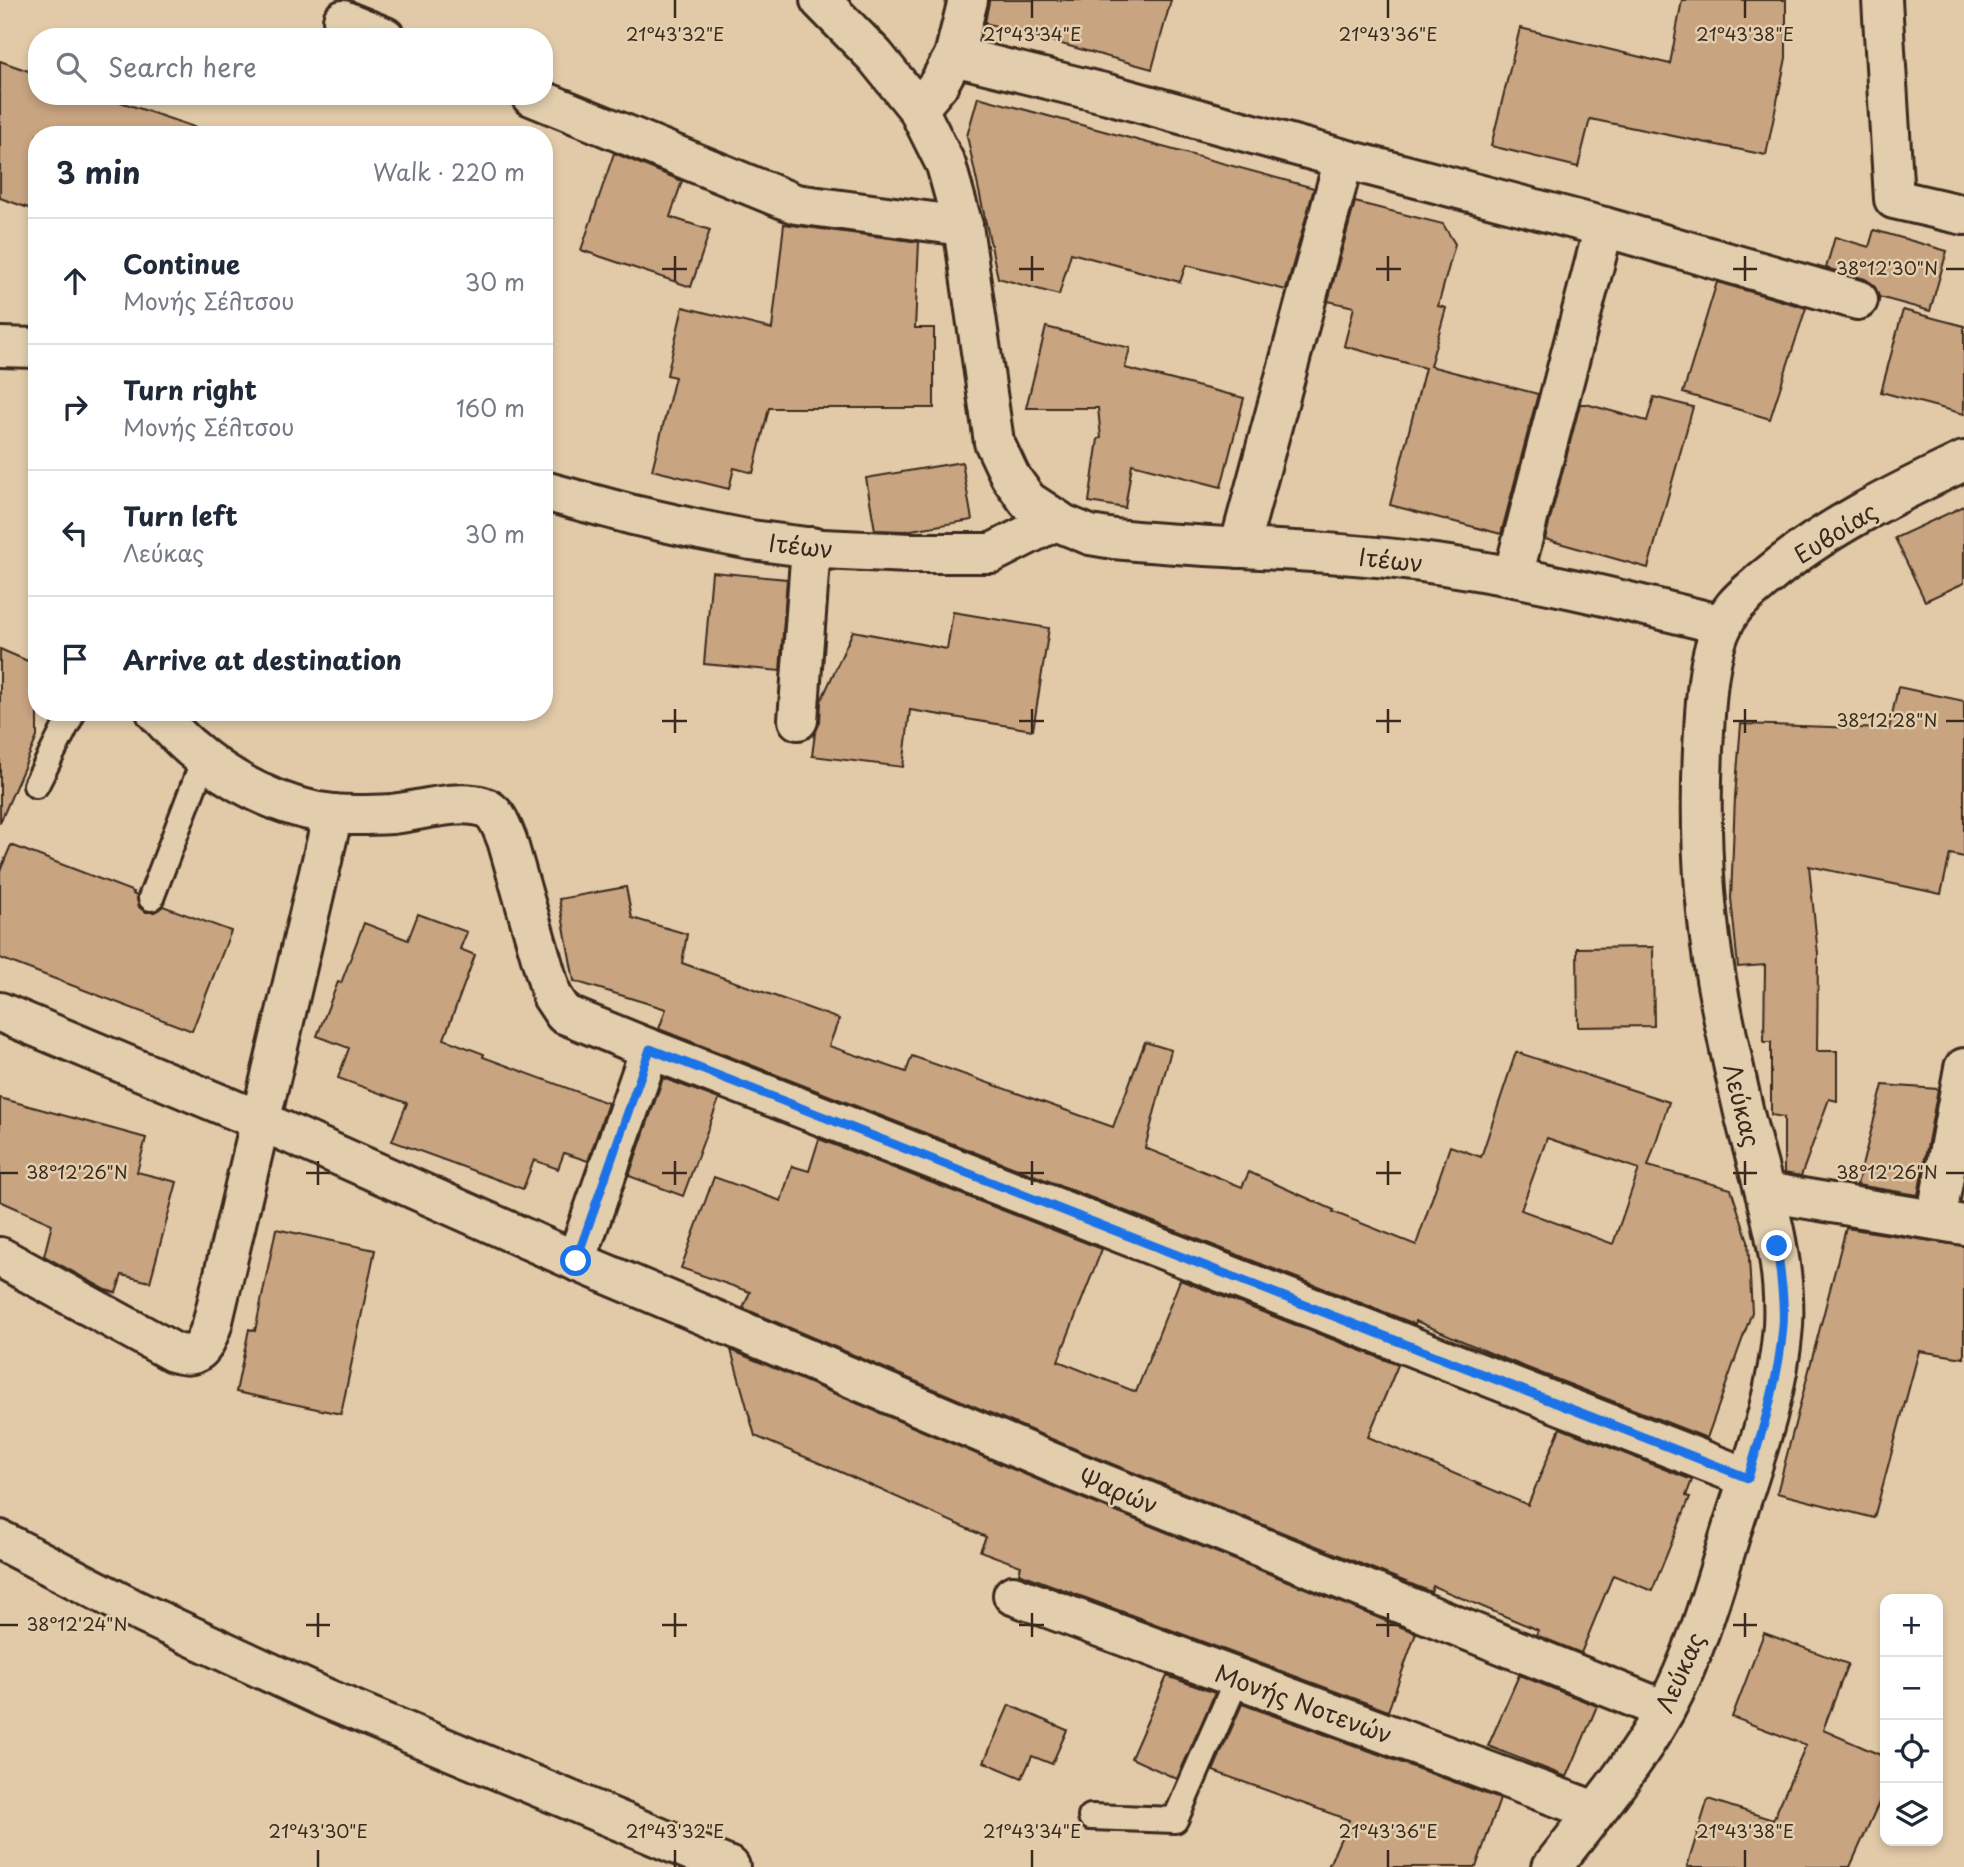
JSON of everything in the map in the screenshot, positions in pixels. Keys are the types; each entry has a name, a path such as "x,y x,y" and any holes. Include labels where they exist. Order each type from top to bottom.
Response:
{"street":[{"name":"Ιτέων","path":"820,0 875,56 918,108 946,166 963,226 994,442 1010,476 1028,501 1056,520 1090,535 1421,562 1513,576 1723,625"},
{"path":"918,108 938,85 954,56 968,0"},
{"path":"1882,0 1894,199 1964,215"},
{"path":"343,20 363,28"},
{"path":"954,56 1108,94 1344,159 1604,226 1858,300"},
{"path":"553,105 796,204 963,226"},
{"path":"1239,548 1344,159"},
{"path":"1513,576 1604,226"},
{"path":"0,347 28,348"},
{"name":"Ευβοίας","path":"1723,625 1734,607 1754,588 1805,548 1908,488 1964,461"},
{"name":"Ιτέων","path":"553,494 633,516 751,540 910,553 992,553 1056,520"},
{"path":"798,720 811,547"},
{"name":"Λεύκας","path":"1552,1867 1630,1764 1665,1710 1686,1665 1748,1478 1771,1398 1779,1358 1783,1324 1777,1246 1766,1192 1746,1119 1716,977 1702,844 1702,769 1706,703 1712,663 1723,625"},
{"path":"164,721 204,759 268,796 288,804 333,814 383,814 460,805 482,807 491,811 507,840 552,996 564,1014 1748,1478"},
{"path":"0,1257 173,1352 183,1356 194,1355 200,1351 212,1325 333,814"},
{"name":"Ψαρών","path":"0,1012 261,1121 576,1261 1072,1471 1665,1710"},
{"path":"576,1261 650,1049"},
{"path":"1766,1192 1950,1223 1964,1068"},
{"path":"0,1540 144,1614 325,1698 730,1867"},
{"name":"Μονής Νοτενών","path":"1013,1595 1595,1811"}],"lane":[{"path":"36,785 68,721"},
{"path":"151,898 204,759"},
{"path":"1091,1817 1175,1819 1237,1679"}],"building":[{"path":"989,0 1171,0 1152,69 985,23"},
{"path":"1682,0 1786,0 1786,58 1766,155 1590,119 1578,167 1491,146 1520,28 1670,64"},
{"path":"0,61 28,71 28,105 129,105 191,126 28,126 28,208 0,198"},
{"path":"978,97 1314,188 1286,290 1186,265 1180,282 1071,253 1059,295 998,278 967,136"},
{"path":"614,153 682,181 670,217 710,230 691,287 581,250"},
{"path":"1355,202 1443,224 1455,244 1438,306 1446,308 1430,366 1538,394 1501,534 1390,505 1425,368 1344,346 1354,307 1328,301"},
{"path":"784,224 919,242 915,328 934,328 934,408 769,408 753,473 734,468 729,489 652,470 675,377 667,375 683,307 772,329"},
{"path":"1874,230 1947,251 1930,311 1879,297 1874,285 1865,279 1826,268 1835,237 1869,247"},
{"path":"1717,282 1806,308 1770,419 1683,393"},
{"path":"1903,310 1964,326 1964,414 1881,392"},
{"path":"1046,327 1130,348 1125,368 1244,398 1221,487 1132,464 1125,508 1089,502 1098,439 1101,438 1098,408 1026,408"},
{"path":"1654,397 1693,407 1648,568 1545,539 1580,404 1647,421"},
{"path":"962,462 972,520 905,531 875,530 866,478"},
{"path":"1964,506 1964,583 1925,601 1895,538"},
{"path":"712,572 787,579 780,671 704,664"},
{"path":"953,612 1049,628 1033,730 910,710 903,767 812,756 815,733 820,722 821,701 853,631 947,649"},
{"path":"0,649 28,661 28,721 37,721 37,737 0,823"},
{"path":"1898,687 1964,701 1964,857 1950,854 1941,894 1809,866 1818,954 1817,1051 1837,1051 1837,1101 1829,1099 1801,1176 1784,1173 1784,1117 1771,1115 1771,1042 1764,1042 1765,965 1738,967 1731,898 1741,724 1889,729"},
{"path":"11,845 134,892 139,907 145,912 154,912 163,906 231,931 192,1031 0,958 0,871"},
{"path":"626,887 632,918 687,934 682,963 839,1019 829,1046 906,1072 912,1056 1113,1127 1145,1042 1171,1050 1145,1148 1242,1187 1249,1172 1334,1210 1333,1212 1416,1245 1450,1146 1481,1157 1516,1052 1669,1102 1648,1166 1731,1189 1748,1241 1752,1312 1707,1438 1416,1321 1415,1324 659,1029 666,1009 574,981 559,899","holes":["1547,1138 1639,1169 1613,1244 1521,1210"]},
{"path":"418,914 467,932 460,949 475,955 444,1039 484,1054 483,1057 608,1103 588,1161 564,1153 558,1169 534,1160 523,1189 392,1141 407,1103 338,1078 349,1048 317,1036 364,923 408,940"},
{"path":"1653,947 1654,1026 1578,1027 1577,948"},
{"path":"663,1078 719,1099 683,1196 629,1176"},
{"path":"1883,1085 1938,1089 1918,1195 1857,1185"},
{"path":"0,1098 146,1138 137,1172 177,1182 150,1282 122,1275 116,1293 44,1256 52,1224 0,1201"},
{"path":"819,1139 1102,1249 1058,1361 1136,1392 1180,1280 1398,1365 1368,1437 1528,1505 1560,1428 1692,1480 1686,1496 1690,1497 1652,1591 1613,1575 1581,1653 1536,1635 1538,1630 1433,1586 1431,1592 1080,1451 743,1308 750,1292 681,1268 714,1177 781,1201 792,1166 809,1171"},
{"path":"1846,1228 1964,1246 1964,1358 1919,1351 1874,1518 1777,1493"},
{"path":"276,1229 375,1250 341,1414 236,1392 249,1329 255,1331"},
{"path":"731,1350 1064,1491 1416,1633 1388,1711 1019,1573 1021,1566 980,1551 986,1537 755,1436"},
{"path":"1764,1633 1848,1664 1823,1730 1880,1755 1880,1800 1850,1867 1687,1867 1708,1799 1773,1820 1806,1745 1732,1717"},
{"path":"1519,1675 1597,1706 1567,1777 1488,1746"},
{"path":"1167,1676 1215,1693 1177,1779 1131,1758"},
{"path":"1242,1704 1500,1799 1476,1867 1328,1867 1349,1820 1213,1771"},
{"path":"1009,1705 1067,1730 1052,1764 1032,1756 1022,1778 984,1762"}],"route":[{"path":"576,1261 650,1049 1748,1478 1771,1398 1779,1358 1783,1324 1777,1246"}]}
